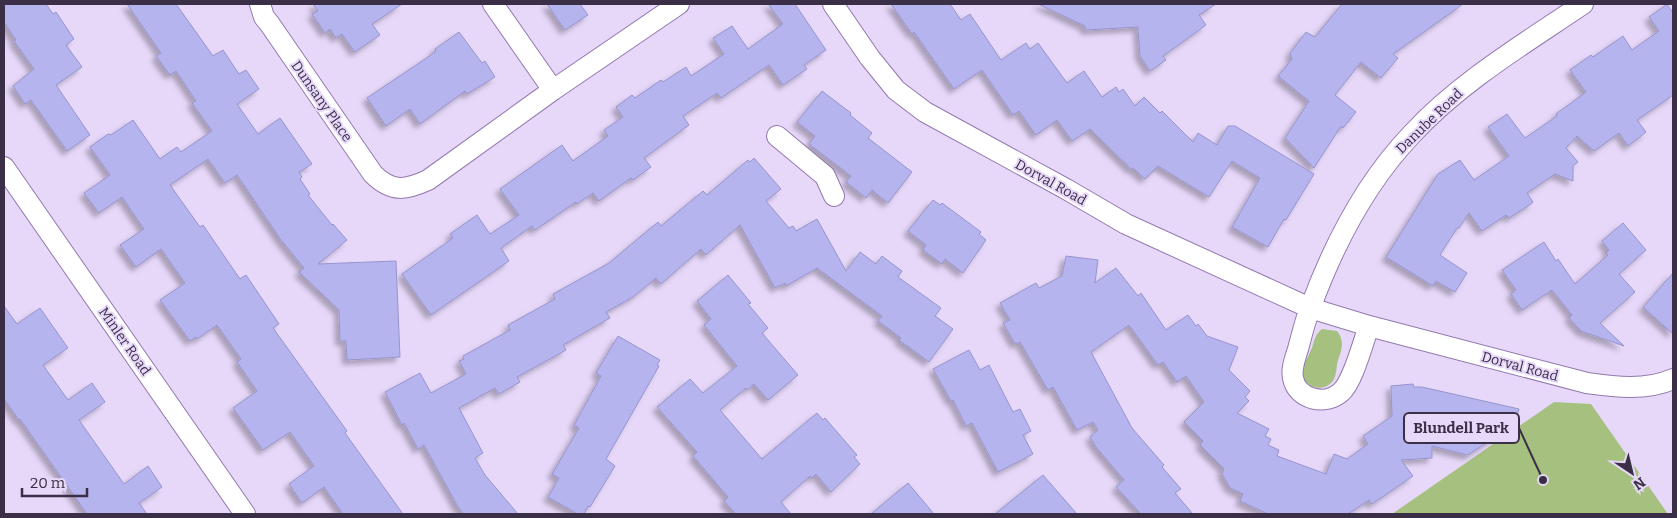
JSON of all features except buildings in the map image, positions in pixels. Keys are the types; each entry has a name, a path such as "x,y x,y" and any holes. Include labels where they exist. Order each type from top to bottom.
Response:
{"street":[{"name":"Dunsany Place","path":"260,4 264,16 368,167 393,196 428,180 553,90 679,4"},
{"path":"493,4 553,90"},
{"name":"Dorval Road","path":"834,4 870,58 896,90 925,112 1126,224 1310,308 1369,326 1587,384 1621,388 1643,386 1673,379"},
{"name":"Danube Road","path":"1310,308 1323,276 1357,208 1380,172 1412,134 1470,82 1583,4"},
{"path":"777,136 825,176 834,196"},
{"name":"Minler Road","path":"4,167 245,514"},
{"path":"1310,308 1292,369 1293,381 1301,392 1315,400 1329,399 1341,392 1349,381 1369,326"}],"green space":[{"path":"1322,329 1337,331 1342,345 1334,380 1328,386 1318,388 1304,380 1302,369 1316,337"},
{"path":"1554,402 1591,404 1668,514 1392,514"}],"place":[{"name":"Blundell Park","path":"1543,480"}]}
